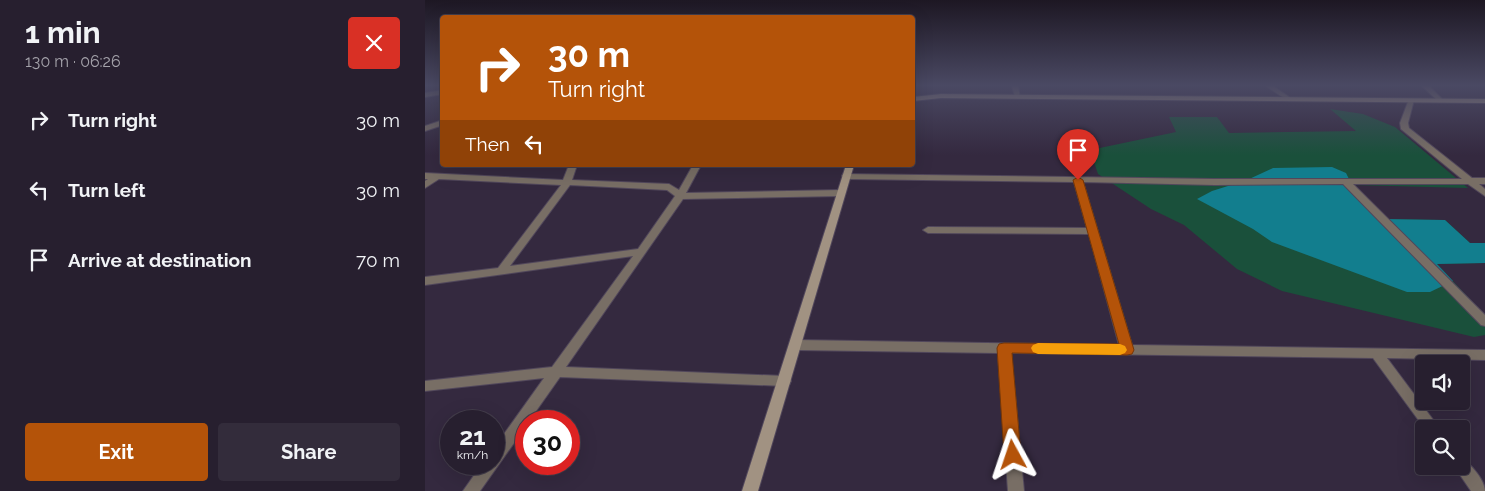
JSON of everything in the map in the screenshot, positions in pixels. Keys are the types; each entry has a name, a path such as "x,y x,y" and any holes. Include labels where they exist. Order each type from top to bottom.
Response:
{"street":[{"path":"1408,109 1404,123 1405,129 1485,193"},
{"path":"425,129 440,123"},
{"path":"502,270 566,184 572,167"},
{"path":"505,444 680,196 696,167"},
{"path":"750,491 848,171 1078,180 1485,181"},
{"path":"425,176 566,184 669,187 680,196 841,192"},
{"path":"425,185 436,177"},
{"path":"1078,180 1127,350"},
{"path":"1345,181 1485,322"},
{"path":"928,230 1093,231"},
{"path":"425,281 641,252"},
{"path":"795,345 1485,355"},
{"path":"1004,348 1015,491"},
{"path":"1376,353 1426,420"},
{"path":"425,386 556,372 784,381"},
{"path":"471,491 483,475"},
{"path":"1468,475 1480,491"}],"green space":[{"path":"1330,109 1363,114 1395,127 1468,188 1352,185 1383,219 1445,220 1470,243 1485,243 1485,263 1437,264 1485,315 1485,335 1474,337 1282,291 1237,269 1184,225 1151,209 1098,174 1090,150 1176,132 1169,117 1217,117 1229,133 1356,131"}],"water":[{"path":"1332,167 1346,173 1352,185 1383,219 1445,220 1470,243 1485,243 1485,263 1437,264 1453,281 1430,292 1407,292 1272,242 1253,229 1197,199 1212,191 1247,180 1273,168"}],"slow traffic":[{"path":"1038,348 1120,350"}],"route":[{"path":"1013,455 1004,348 1127,350 1078,180"}]}
